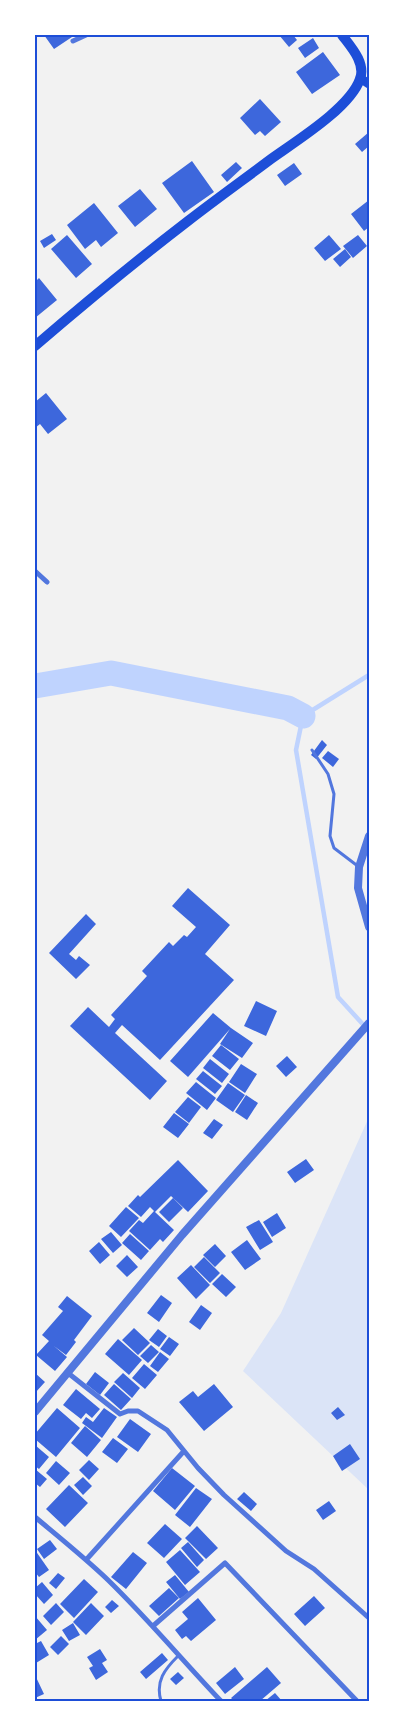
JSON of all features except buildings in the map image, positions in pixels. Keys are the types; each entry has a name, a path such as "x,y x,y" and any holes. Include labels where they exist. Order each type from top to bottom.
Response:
{"main road":[{"path":"35,346 188,221 328,117 365,81 360,63 342,35"}],"street":[{"path":"73,41 86,35"},
{"path":"35,571 47,582"},
{"path":"369,836 359,867 358,888 369,928"},
{"path":"35,1412 182,1235 369,1023"},
{"path":"68,1373 120,1414 128,1411 138,1411 167,1430 231,1501 286,1551 314,1570 369,1618"},
{"path":"86,1560 184,1451"},
{"path":"35,1517 86,1560 153,1626 178,1656 221,1701"},
{"path":"153,1626 225,1562 357,1701"}],"lane":[{"path":"312,750 328,774 334,794 330,836 334,848 359,867"},
{"path":"161,1701 160,1679 178,1656"}],"shaded area":[{"path":"369,1117 369,1490 243,1371 281,1313"}],"waterway":[{"path":"35,686 111,673 288,708 303,716"},
{"path":"369,675 303,716 296,750 338,997 369,1031"}]}
